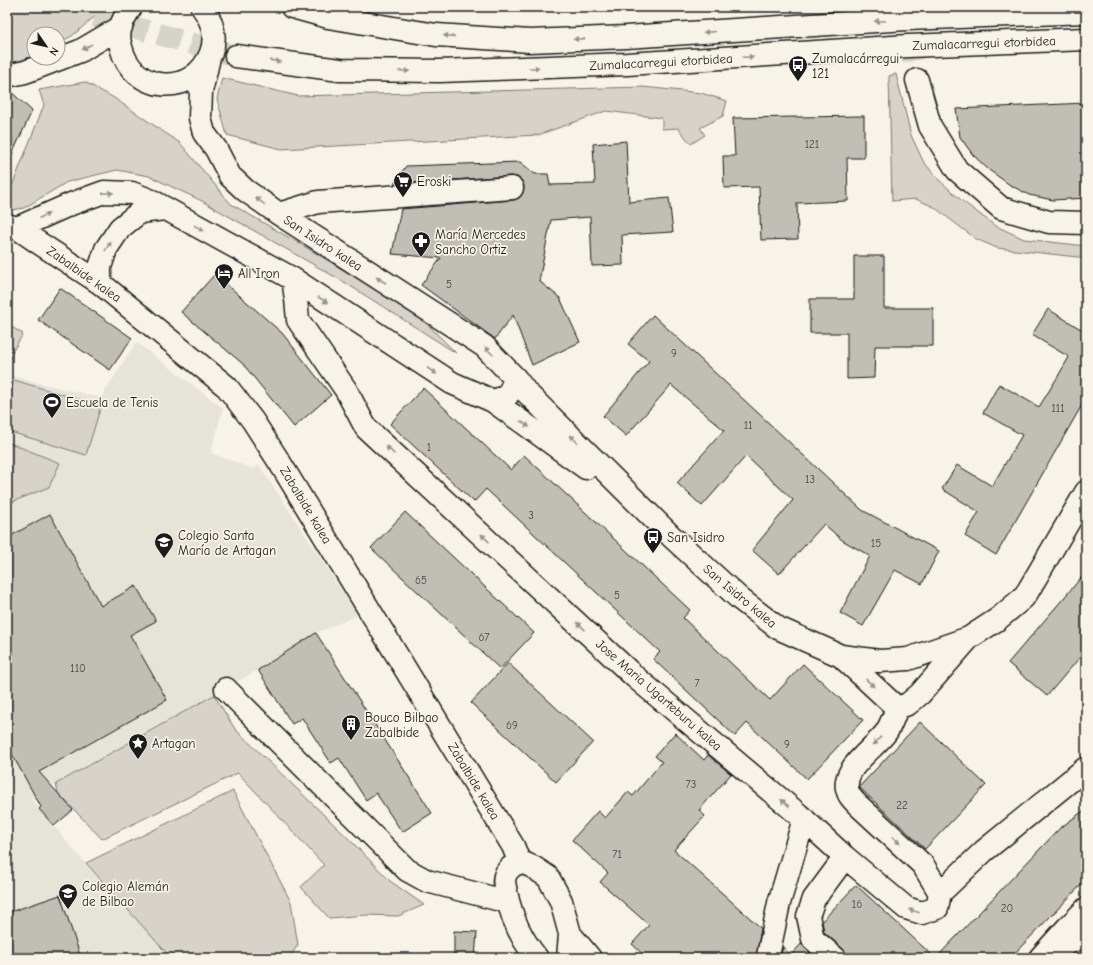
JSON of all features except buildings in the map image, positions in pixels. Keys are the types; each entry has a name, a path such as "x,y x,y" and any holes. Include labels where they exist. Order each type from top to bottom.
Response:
{"street":[{"path":"131,7 121,27 120,42 123,56 131,69 142,79 156,84 171,85 185,81 198,73 208,62"},
{"path":"202,7 209,16 214,32"},
{"name":"San Isidro kalea","path":"221,7 214,32 213,47 201,92 200,118 204,133 216,149 230,176 245,190 279,214 484,346 516,379 526,392 672,537 740,599 778,628 841,656 880,661 908,659 969,638 998,619 1023,598 1086,492"},
{"name":"Zumalacarregui etorbidea","path":"292,7 328,17 436,35 530,41 626,37 910,13 998,11 1086,12"},
{"path":"7,76 25,72 80,51 121,27"},
{"name":"Zumalacarregui etorbidea","path":"236,56 340,70 440,71 620,64 908,46 1086,39"},
{"path":"917,80 930,126 957,170 995,203 1001,208 1049,222 1086,223"},
{"path":"279,214 318,202 512,188"},
{"name":"San Isidro kalea","path":"12,226 104,192 132,193 152,200 165,209 293,279 452,383 493,401 561,449 651,516"},
{"path":"100,283 100,267 106,249 120,228 140,212 165,209"},
{"name":"Zabalbide kalea","path":"12,226 100,283 227,386 253,421 280,463 497,819 513,846 519,861"},
{"name":"Jose Maria Ugarteburu kalea","path":"293,279 298,320 346,390 366,428 635,677 804,819 845,857 906,908 922,913 937,908 940,893 984,851 1086,768"},
{"path":"493,401 507,396 516,379"},
{"name":"San Isidro kalea","path":"841,656 897,708 908,704 920,694 969,638"},
{"path":"226,689 407,870 427,881 508,902"},
{"path":"897,708 887,731 854,766 848,775 846,786 850,796 858,805 923,865 940,893"},
{"path":"768,956 779,903 804,819"},
{"path":"835,958 814,938 808,916 814,900 845,857"},
{"path":"537,958 517,927 508,902 504,877 510,868 519,861 533,867 548,877 561,901 570,934 568,958"},
{"path":"1042,956 1068,927 1086,910"},
{"path":"570,934 590,958"},
{"path":"1042,956 1086,935"}],"shaded area":[{"path":"7,7 106,7 72,36 66,39 66,26 26,26 26,59 7,64"},
{"path":"896,74 911,135 923,161 939,180 961,200 994,225 1024,239 1086,246 1086,258 997,248 976,239 934,207 916,199 892,201 889,76"},
{"path":"222,78 298,96 643,87 701,93 727,101 723,116 700,128 705,135 691,144 678,128 662,129 662,118 606,111 538,135 281,149 227,135 217,99"},
{"path":"85,82 114,98 180,143 231,204 314,252 420,317 456,353 344,282 202,201 149,176 117,170 67,182 24,208 12,210 7,207 7,199 44,105 39,90"},
{"path":"7,324 23,334 7,361"},
{"name":"Colegio Santa María de Artagan","path":"136,342 223,408 211,453 253,469 259,465 358,615 316,633 258,670 31,798 72,848 171,958 7,958 7,504 60,463 7,442 7,375 101,398"},
{"name":"Escuela de Tenis","path":"14,380 101,406 86,455 7,431 7,408"},
{"path":"7,442 60,463 49,487 7,504"},
{"path":"214,695 235,729 354,844 390,881 424,905 398,916 366,915 329,918 301,887 324,865 238,773 102,839 58,793 56,784"},
{"path":"233,791 291,902 298,945 289,958 171,958 86,863"}],"tunnel":[{"path":"63,7 236,56"},
{"path":"902,7 917,80"}],"place":[{"name":"Zumalacárregui 121","path":"798,82"},
{"name":"Eroski","path":"403,198"},
{"name":"María Mercedes Sancho Ortiz","path":"421,258"},
{"name":"All Iron","path":"224,290"},
{"name":"Escuela de Tenis","path":"52,419"},
{"name":"San Isidro","path":"653,554"},
{"name":"Colegio Santa María de Artagan","path":"164,559"},
{"name":"Bouco Bilbao Zabalbide","path":"351,741"},
{"name":"Artagan","path":"138,760"},
{"name":"Colegio Alemán de Bilbao","path":"68,910"}]}
